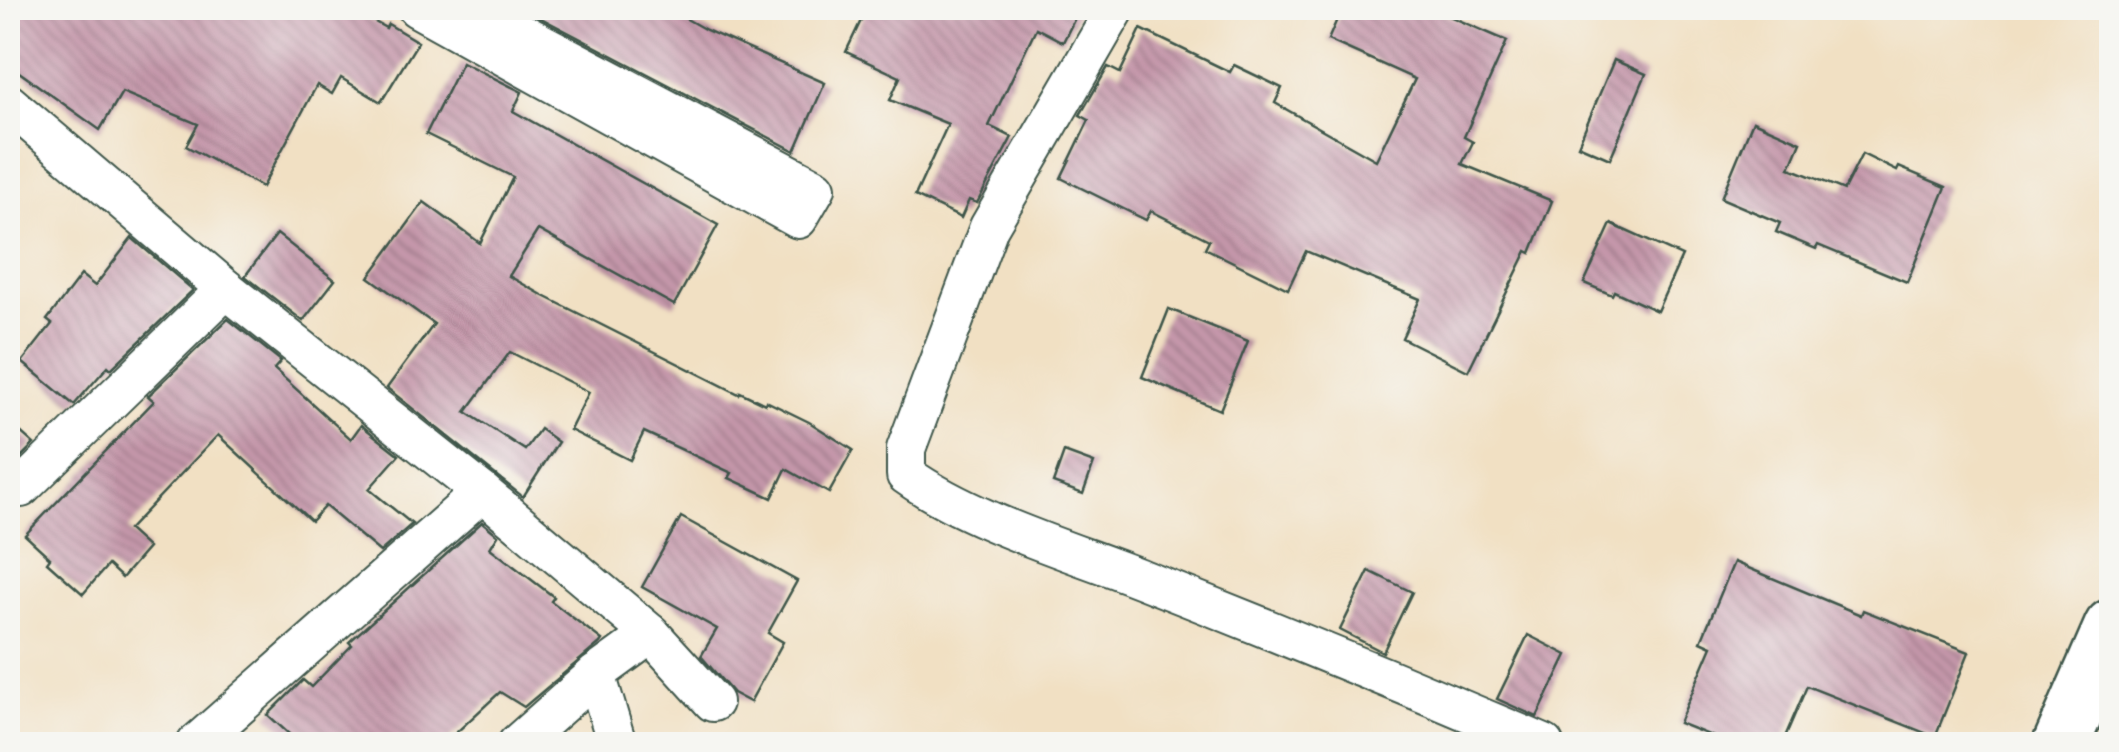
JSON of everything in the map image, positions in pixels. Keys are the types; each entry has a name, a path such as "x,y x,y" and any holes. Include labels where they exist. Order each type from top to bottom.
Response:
{"main road":[{"path":"2061,744 2112,627"}],"street":[{"path":"417,8 798,218 816,188 474,8"},
{"path":"1116,8 989,227 906,449 906,475 931,493 995,521 1350,661 1544,744"},
{"path":"8,103 226,288 482,492 650,634 713,702"},
{"path":"20,488 226,288"},
{"path":"196,744 482,492"},
{"path":"518,744 596,674 650,634"},
{"path":"596,674 617,744"}],"building":[{"path":"8,8 349,8 418,42 381,102 341,78 332,94 317,85 262,187 186,146 198,124 122,92 100,130 8,64"},
{"path":"522,8 667,8 706,30 825,83 795,151"},
{"path":"867,8 1080,8 1063,42 1036,28 989,126 1012,137 977,203 969,200 961,218 915,196 948,124 890,100 900,77 846,52"},
{"path":"1342,8 1431,8 1507,41 1464,137 1473,142 1462,164 1552,201 1531,253 1527,251 1468,371 1402,338 1420,299 1306,251 1288,289 1205,248 1209,240 1151,211 1146,220 1061,178 1089,120 1080,115 1108,67 1120,73 1141,29 1230,72 1234,65 1282,88 1275,103 1376,160 1415,79 1328,40"},
{"path":"1614,60 1646,74 1610,159 1578,145"},
{"path":"462,62 522,92 513,111 718,225 674,305 538,230 509,276 739,394 765,404 766,401 809,422 853,450 829,493 786,469 772,498 729,478 732,473 644,432 630,460 570,430 589,392 510,352 466,412 525,450 540,429 558,442 523,497 387,388 434,324 369,277 424,202 480,243 513,177 426,134"},
{"path":"1753,121 1801,142 1790,168 1844,190 1862,154 1897,171 1899,167 1946,187 1907,282 1776,232 1780,223 1721,198"},
{"path":"1611,224 1682,256 1657,311 1614,291 1612,295 1584,283"},
{"path":"277,234 335,280 303,321 245,276"},
{"path":"132,238 193,290 111,369 108,366 74,405 22,362 52,324 47,320 81,275 95,286"},
{"path":"1169,309 1248,341 1220,410 1142,377"},
{"path":"228,319 281,361 274,369 351,439 361,425 399,455 369,489 412,524 380,552 325,506 311,521 218,435 128,530 148,548 122,578 108,565 83,594 47,562 50,558 25,535 154,401 148,396"},
{"path":"8,421 34,444 8,470"},
{"path":"1064,452 1094,463 1083,494 1053,483"},
{"path":"681,517 797,581 768,633 783,642 750,702 733,693 701,656 717,629 642,587"},
{"path":"482,522 498,535 490,548 554,597 551,601 602,640 600,643 524,707 500,692 444,744 300,744 268,715 303,680 311,687 352,645 349,642"},
{"path":"1734,562 1861,615 1863,610 1969,652 1935,737 1807,686 1782,744 1731,744 1679,723 1712,646 1701,641"},
{"path":"1369,571 1412,592 1383,652 1340,630"},
{"path":"1528,635 1567,655 1537,717 1497,699"}]}
